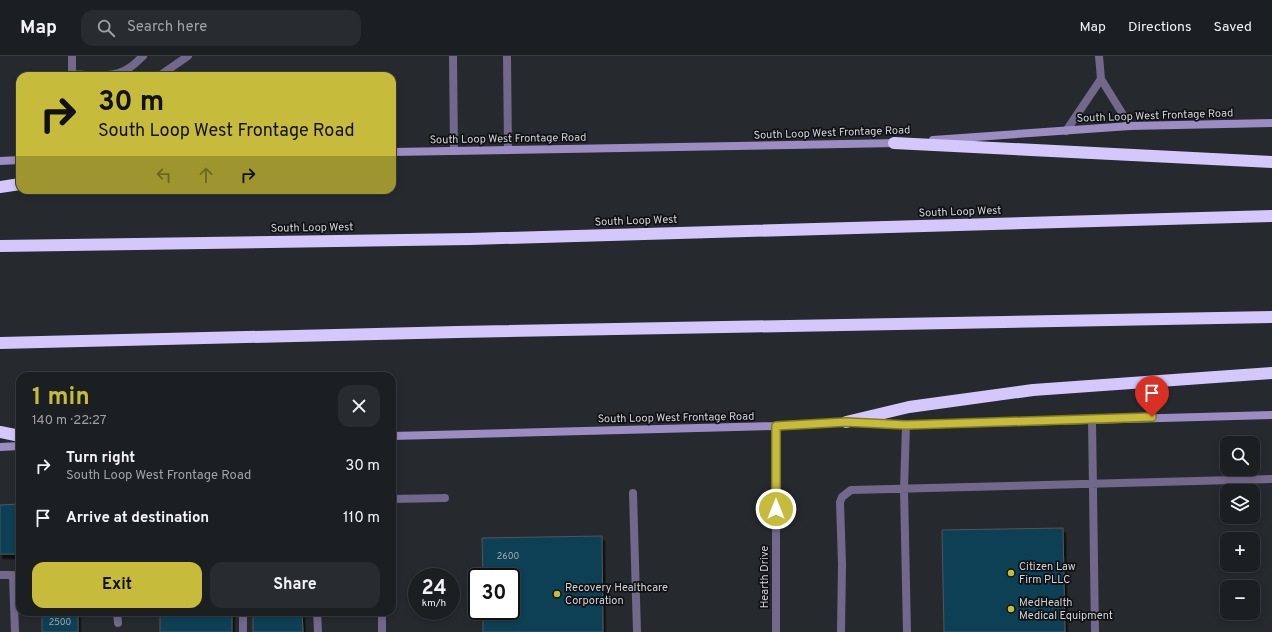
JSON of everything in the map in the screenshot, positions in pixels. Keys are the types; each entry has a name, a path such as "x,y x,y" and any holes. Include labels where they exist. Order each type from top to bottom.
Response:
{"highway":[{"path":"894,143 1272,162"},
{"path":"0,187 16,185"},
{"name":"South Loop West","path":"0,246 470,239 1272,216"},
{"path":"0,343 458,332 1272,317"},
{"path":"846,422 909,407 1033,390 1272,373"},
{"path":"0,432 16,435"}],"main road":[{"name":"South Loop West Frontage Road","path":"396,152 894,143 1130,126 1272,124"},
{"path":"0,161 16,160"},
{"name":"South Loop West Frontage Road","path":"396,436 776,426 846,422 906,425 1272,414"},
{"path":"0,447 16,446"}],"street":[{"path":"72,56 72,72"},
{"path":"119,72 128,69 144,56"},
{"path":"165,72 188,56"},
{"path":"453,56 454,151"},
{"path":"506,56 508,150"},
{"path":"1099,56 1101,79 1130,126"},
{"path":"1066,131 1101,79"},
{"path":"1092,419 1095,632"},
{"path":"906,425 904,489 907,632"},
{"name":"Hearth Drive","path":"776,426 776,632"},
{"path":"841,632 842,564 840,502 842,497 850,490 1272,479"},
{"path":"633,493 637,632"},
{"path":"396,499 445,498"},
{"path":"0,575 13,575 15,632"},
{"path":"117,616 118,623"},
{"path":"243,616 243,632"},
{"path":"317,616 318,632"},
{"path":"382,616 382,632"}],"building":[{"path":"16,504 16,554 0,554 0,505"},
{"path":"1063,528 1065,632 944,632 942,530"},
{"name":"Recovery Healthcare Corporation","path":"602,536 603,632 483,632 483,620 520,620 520,568 483,568 482,538"},
{"path":"42,616 78,616 78,632 42,632"},
{"path":"160,616 232,616 232,632 160,632"},
{"path":"253,616 302,616 303,632 253,632"}],"place":[{"name":"Citizen Law Firm PLLC","path":"1011,573"},
{"name":"Recovery Healthcare Corporation","path":"557,594"},
{"name":"MedHealth Medical Equipment","path":"1011,609"}],"route":[{"path":"776,509 776,426 846,422 906,425 1152,417"}]}
